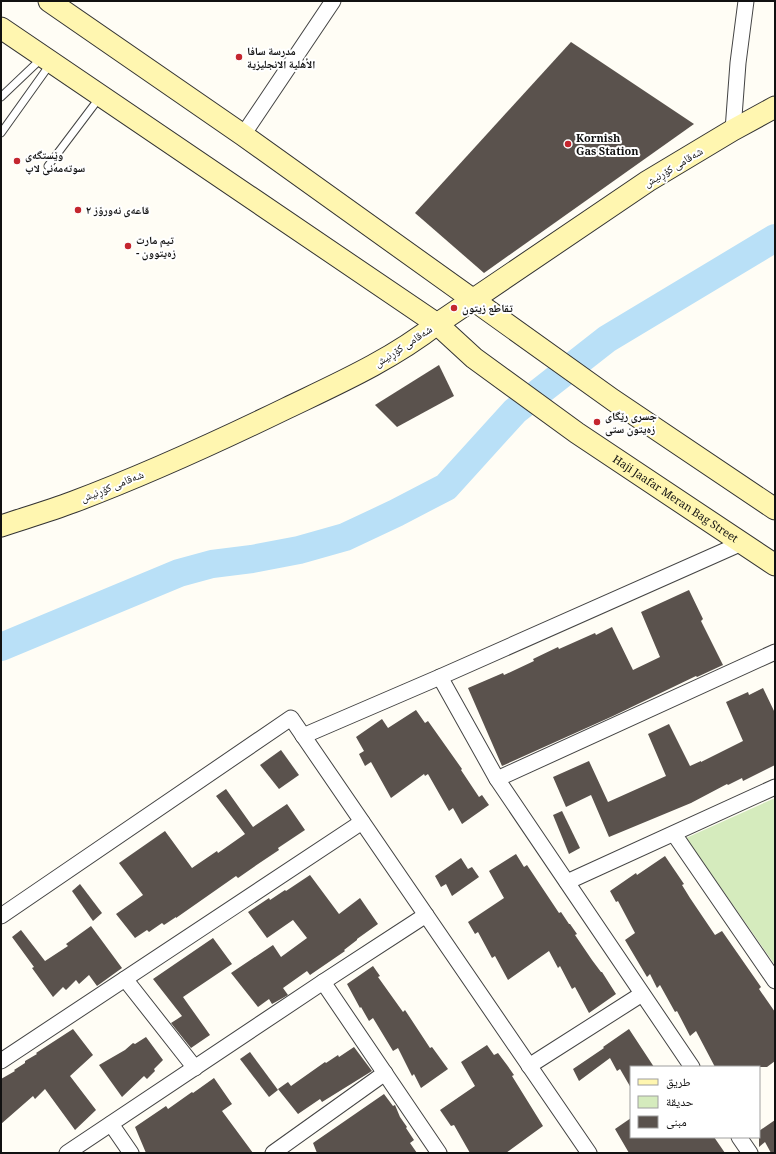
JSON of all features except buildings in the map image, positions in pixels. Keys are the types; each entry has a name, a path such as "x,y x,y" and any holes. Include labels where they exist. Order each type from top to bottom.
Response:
{"street":[{"path":"49,1 243,135 613,400 775,509"},
{"path":"243,135 333,1"},
{"path":"733,130 738,63 746,1"},
{"name":"Haji Jaafar Meran Bag Street","path":"1,28 437,324 474,358 577,433 775,565"},
{"name":"شەقامی کۆڕنیش","path":"1,526 73,502 206,446 375,365 401,350 642,185 733,130 775,107"},
{"path":"303,736 742,543"},
{"path":"497,779 775,652"},
{"path":"440,677 497,779 691,1066"},
{"path":"1,916 291,718 589,1153"},
{"path":"567,882 775,787"},
{"path":"1,1061 362,822"},
{"path":"674,834 775,981"},
{"path":"67,1153 322,982 426,915"},
{"path":"124,979 195,1068"},
{"path":"322,982 439,1153"},
{"path":"529,1066 642,994"},
{"path":"273,1153 292,1148 385,1073"},
{"path":"111,1124 131,1153"},
{"path":"740,1138 750,1153"}],"lane":[{"path":"1,97 47,59"},
{"path":"1,133 47,59"},
{"path":"48,166 101,96"}],"green space":[{"path":"775,798 775,965 686,838"}],"waterway":[{"path":"1,647 179,573 212,564 252,559 299,550 345,537 446,487 515,411 607,339 775,238"}],"place":[{"name":"مدرسة سافا الأهلية الانجليزية","path":"239,57"},
{"name":"Kornish Gas Station","path":"568,144"},
{"name":"وێستگەی سوتەمەنی لاپ","path":"17,161"},
{"name":"قاعەی نەورۆز ٢","path":"78,210"},
{"name":"تیم مارت - زەیتوون","path":"128,246"},
{"name":"تقاطع زيتون","path":"454,308"},
{"name":"جسری رێگای زەیتون ستی","path":"597,422"}]}
